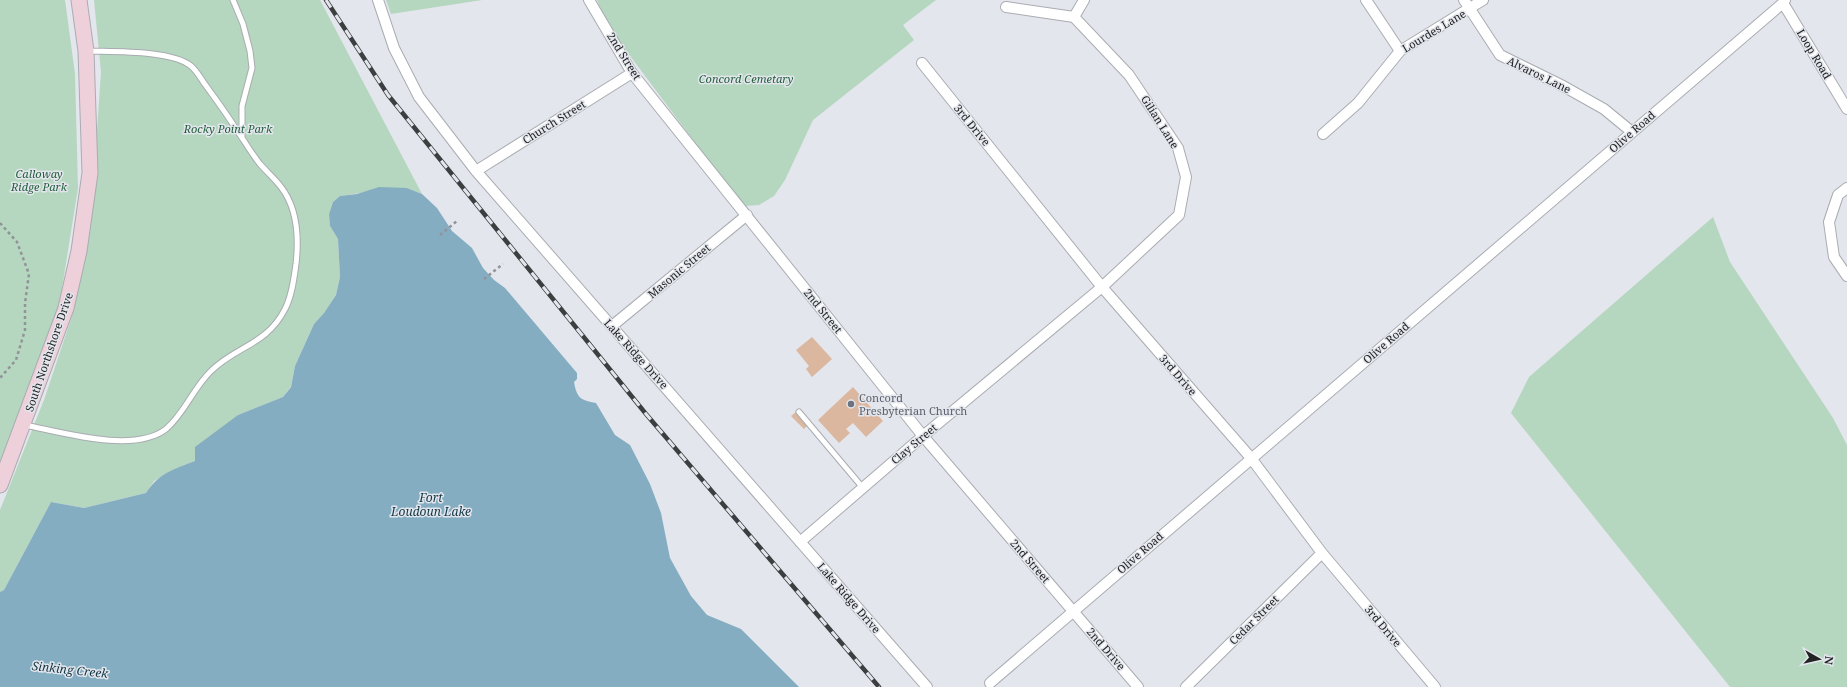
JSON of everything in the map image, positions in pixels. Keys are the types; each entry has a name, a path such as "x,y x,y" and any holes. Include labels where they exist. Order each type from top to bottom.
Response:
{"main road":[{"name":"South Northshore Drive","path":"0,485 66,308 79,251 90,173 86,51 79,0"}],"street":[{"name":"Lake Ridge Drive","path":"378,0 394,48 419,97 476,171 927,687"},
{"name":"2nd Street","path":"590,0 632,73 923,436 1073,611"},
{"path":"1006,7 1074,17 1084,0"},
{"path":"1366,0 1400,51"},
{"name":"Alvaros Lane","path":"1464,0 1500,55 1563,86 1604,109 1632,132"},
{"name":"Lourdes Lane","path":"1323,134 1358,103 1400,51 1483,0"},
{"name":"Loop Road","path":"1784,1 1847,108"},
{"name":"Olive Road","path":"989,686 1073,611 1784,1"},
{"name":"Gilian Lane","path":"1074,17 1129,75 1178,148 1186,177 1179,215 1102,287"},
{"name":"3rd Drive","path":"922,63 1102,287 1251,458 1322,553 1435,687"},
{"name":"Church Street","path":"476,171 632,73"},
{"path":"1847,188 1838,195 1829,222 1834,256 1847,276"},
{"name":"Masonic Street","path":"612,326 747,215"},
{"name":"Clay Street","path":"800,542 923,436 1102,287"},
{"name":"Cedar Street","path":"1186,687 1322,553"},
{"name":"2nd Drive","path":"1073,611 1138,687"}],"lane":[{"path":"233,0 243,24 250,51 252,68 242,106 242,138"},
{"path":"24,424 99,439 130,440 155,435 166,429 182,412 211,371 238,352 259,340 277,322 286,307 294,278 298,245 296,223 289,200 282,187 259,163 191,66 163,56 142,52 86,51"},
{"path":"799,412 863,488"}],"path":[{"path":"440,235 457,221"},
{"path":"0,223 16,242 28,274 25,303 25,330 16,360 1,378"},
{"path":"484,279 503,264"}],"green space":[{"name":"Calloway Ridge Park","path":"0,0 65,0 75,74 78,188 59,307 0,469"},
{"name":"Rocky Point Park","path":"94,0 320,0 422,194 407,188 395,188 340,196 333,202 329,214 330,226 338,239 340,277 336,295 324,313 314,324 295,366 291,386 283,397 238,415 195,461 167,473 154,481 146,493 84,508 51,502 4,590 0,592 0,510 44,400 74,310 91,218 101,72"},
{"path":"386,0 482,0 391,14"},
{"name":"Concord Cemetary","path":"597,0 936,0 903,25 914,40 813,120 785,180 774,196 759,205 745,206 717,172 607,25"},
{"path":"1713,217 1730,262 1833,418 1847,445 1847,687 1730,687 1511,413 1529,377"}],"water":[{"name":"Fort Loudoun Lake","path":"379,187 407,188 422,194 437,208 452,231 472,248 483,268 494,280 505,288 577,373 577,379 574,382 578,395 583,400 596,403 615,435 630,445 650,484 661,513 670,558 691,596 707,615 741,629 799,687 0,687 0,592 4,590 51,502 84,508 146,493 156,480 168,472 195,461 195,447 238,415 283,397 291,387 295,366 314,324 324,313 336,295 340,277 338,239 330,226 329,214 333,202 340,196 357,194"}],"building":[{"path":"812,337 832,359 812,377 806,369 809,366 796,350"},
{"name":"Concord Presbyterian Church","path":"853,387 883,421 866,437 853,423 846,429 850,433 839,443 818,420"},
{"path":"796,412 808,425 804,429 791,416"}],"railway":[{"path":"326,0 388,95 646,414 879,687"}],"place":[{"name":"Concord Presbyterian Church","path":"851,404"}],"water label":[{"name":"Sinking Creek","path":"70,670"}]}
